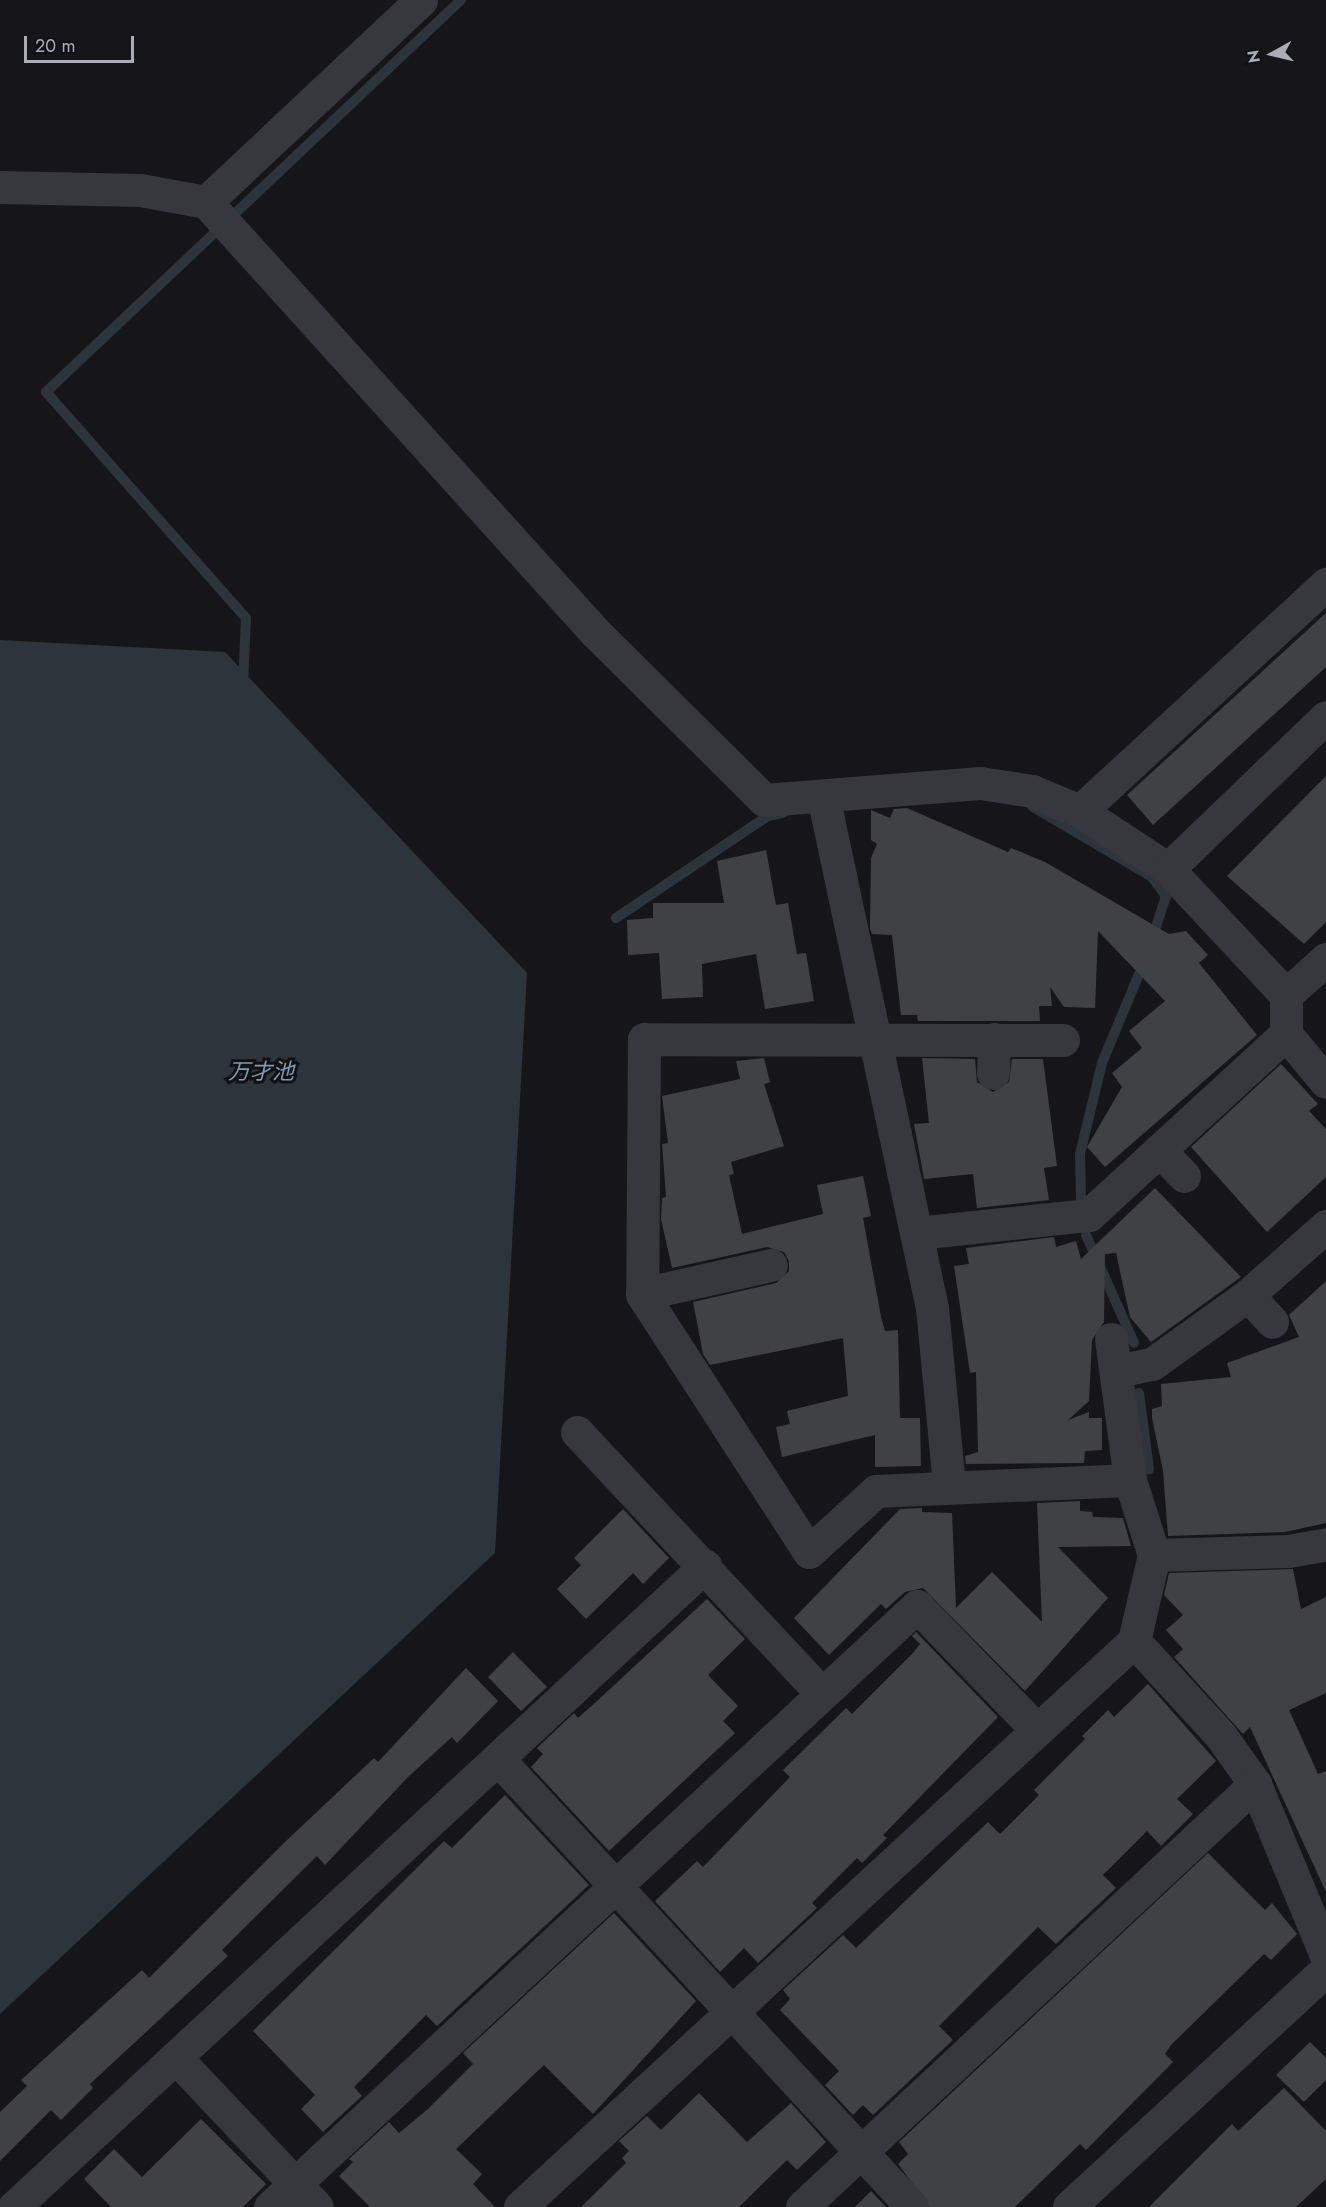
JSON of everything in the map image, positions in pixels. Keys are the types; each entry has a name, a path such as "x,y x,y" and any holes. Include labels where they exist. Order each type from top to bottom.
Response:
{"street":[{"path":"206,202 421,0"},
{"path":"0,187 140,190 206,202 286,297 595,632 765,800 980,783 1032,790 1080,811 1168,869 1286,995 1286,1034 1326,1082"},
{"path":"1080,811 1326,584"},
{"path":"1168,869 1326,717"},
{"path":"823,796 932,1308 949,1483"},
{"path":"1286,995 1326,959"},
{"path":"917,1233 1089,1215 1286,1034"},
{"path":"1064,1040 875,1038 645,1040 642,1294 809,1552 876,1491 949,1483 1130,1480"},
{"path":"993,1073 994,1039"},
{"path":"1159,1150 1184,1176"},
{"path":"1118,1371 1152,1364 1248,1295 1326,1226"},
{"path":"642,1294 771,1265"},
{"path":"1248,1295 1272,1322"},
{"path":"520,2207 1134,1641 1154,1555 1130,1480 1118,1371 1111,1339"},
{"path":"578,1432 821,1693"},
{"path":"1154,1555 1288,1551 1326,1544"},
{"path":"14,2207 178,2060 705,1566"},
{"path":"270,2207 306,2195 614,1886 917,1606 1036,1729"},
{"path":"1134,1641 1221,1736 1254,1784 1326,1955"},
{"path":"499,1760 912,2207"},
{"path":"802,2207 1254,1784"},
{"path":"1069,2207 1326,1970"},
{"path":"178,2060 306,2195"}],"water":[{"name":"万才池","path":"0,640 225,652 527,973 495,1553 0,2014"}],"building":[{"path":"1326,613 1326,667 1153,825 1127,795"},
{"path":"1326,776 1326,922 1304,944 1227,876"},
{"path":"907,808 1008,852 1011,848 1045,862 1169,934 1186,931 1208,955 1199,963 1257,1035 1105,1167 1087,1147 1122,1087 1112,1073 1142,1048 1129,1031 1165,1001 1098,931 1095,1008 1064,1007 1050,987 1052,1006 1039,1006 1040,1021 918,1021 917,1015 901,1015 892,935 872,934 870,929 871,858 877,844 871,840 871,810 890,818 894,809"},
{"path":"766,850 776,905 788,903 797,954 806,953 814,1001 765,1009 756,954 702,964 703,997 662,999 659,953 628,955 627,920 653,918 653,903 724,903 717,861"},
{"path":"764,1058 770,1082 764,1084 784,1146 731,1162 734,1174 729,1175 742,1234 823,1214 817,1185 863,1176 871,1216 863,1218 881,1317 885,1331 898,1330 900,1418 920,1418 921,1466 875,1467 875,1435 782,1457 776,1427 790,1424 787,1411 848,1396 843,1338 710,1365 703,1354 693,1302 776,1283 789,1271 789,1261 784,1252 767,1247 672,1268 661,1219 662,1198 666,1197 662,1144 668,1143 662,1096 740,1079 736,1061"},
{"path":"922,1058 975,1059 977,1082 993,1092 1009,1082 1012,1059 1043,1059 1057,1166 1044,1168 1049,1200 977,1208 973,1174 924,1179 914,1124 929,1123"},
{"path":"1281,1064 1318,1104 1309,1111 1326,1129 1326,1177 1267,1232 1191,1147"},
{"path":"1155,1188 1241,1277 1151,1342 1130,1317 1116,1253 1105,1254 1104,1322 1092,1340 1089,1401 1068,1420 1089,1412 1089,1418 1102,1418 1102,1450 1085,1451 1084,1463 966,1464 965,1456 978,1452 976,1372 970,1373 954,1266 969,1264 966,1248 1054,1237 1056,1247 1076,1241 1081,1259"},
{"path":"1326,1281 1326,1523 1285,1532 1168,1536 1163,1471 1152,1418 1152,1409 1162,1406 1161,1384 1231,1377 1227,1363 1299,1337 1289,1315"},
{"path":"1080,1501 1080,1511 1092,1512 1093,1517 1123,1518 1131,1546 1058,1547 1108,1598 1025,1691 923,1588 905,1592 886,1609 881,1604 829,1655 794,1618 900,1509 922,1508 922,1512 952,1513 956,1608 992,1572 1042,1622 1037,1503"},
{"path":"623,1509 669,1558 643,1584 633,1573 586,1619 557,1589 581,1565 574,1558"},
{"path":"1293,1569 1301,1609 1326,1597 1326,1693 1289,1710 1318,1774 1326,1771 1326,1892 1250,1727 1243,1734 1174,1657 1183,1649 1166,1630 1183,1615 1164,1595 1169,1573"},
{"path":"707,1599 745,1639 708,1675 738,1706 723,1721 735,1733 609,1851 531,1767 543,1754 537,1748 574,1713 578,1718"},
{"path":"916,1632 998,1717 883,1835 887,1838 862,1863 857,1858 812,1903 817,1908 758,1963 744,1948 720,1972 655,1901 697,1861 703,1867 790,1777 783,1770 846,1708 852,1714 912,1654 920,1644 912,1636"},
{"path":"513,1652 547,1687 521,1711 488,1677"},
{"path":"466,1668 498,1701 457,1743 452,1737 408,1777 325,1865 317,1856 222,1950 228,1956 90,2084 93,2088 61,2120 51,2110 0,2161 0,2112 27,2086 21,2080 142,1970 149,1978 285,1842 374,1758 378,1762"},
{"path":"1148,1684 1216,1761 1177,1799 1193,1814 1161,1846 1147,1831 1103,1875 1116,1888 1056,1944 1038,1927 939,2026 953,2040 873,2115 863,2105 853,2115 825,2085 839,2071 780,2010 790,1999 783,1990 843,1935 856,1948 988,1822 1000,1834 1039,1795 1034,1790 1085,1739 1082,1736 1108,1710 1114,1717"},
{"path":"505,1795 589,1885 437,2026 426,2015 354,2087 362,2096 323,2132 301,2109 315,2095 253,2031 444,1841 452,1848"},
{"path":"1208,1853 1265,1910 1272,1903 1297,1934 1271,1960 1264,1954 1171,2045 1165,2054 1173,2062 1086,2150 1080,2144 1015,2207 930,2207 898,2164 908,2154 899,2142"},
{"path":"614,1913 696,2001 593,2114 544,2065 456,2149 482,2174 473,2184 495,2207 370,2207 339,2176 353,2162 349,2159 389,2122 399,2133 428,2109 473,2064 463,2053"},
{"path":"1310,2042 1326,2058 1326,2080 1304,2102 1276,2075"},
{"path":"1284,2088 1326,2131 1326,2179 1296,2207 1149,2207 1232,2124 1238,2131"},
{"path":"699,2093 747,2142 791,2103 826,2142 797,2170 787,2160 739,2207 581,2207 626,2163 622,2158 629,2151 619,2141 647,2116 661,2130"},
{"path":"201,2119 266,2184 243,2207 111,2207 84,2179 114,2149 142,2177"},
{"path":"871,2191 886,2207 855,2207"}],"waterway":[{"path":"243,684 246,618 46,392 461,0"},
{"path":"1033,807 1152,877 1166,896 1152,939"},
{"path":"616,918 768,816 783,813"},
{"path":"1081,1199 1080,1154 1102,1063 1144,962"},
{"path":"1086,1235 1134,1343"},
{"path":"1139,1393 1149,1469"}]}
